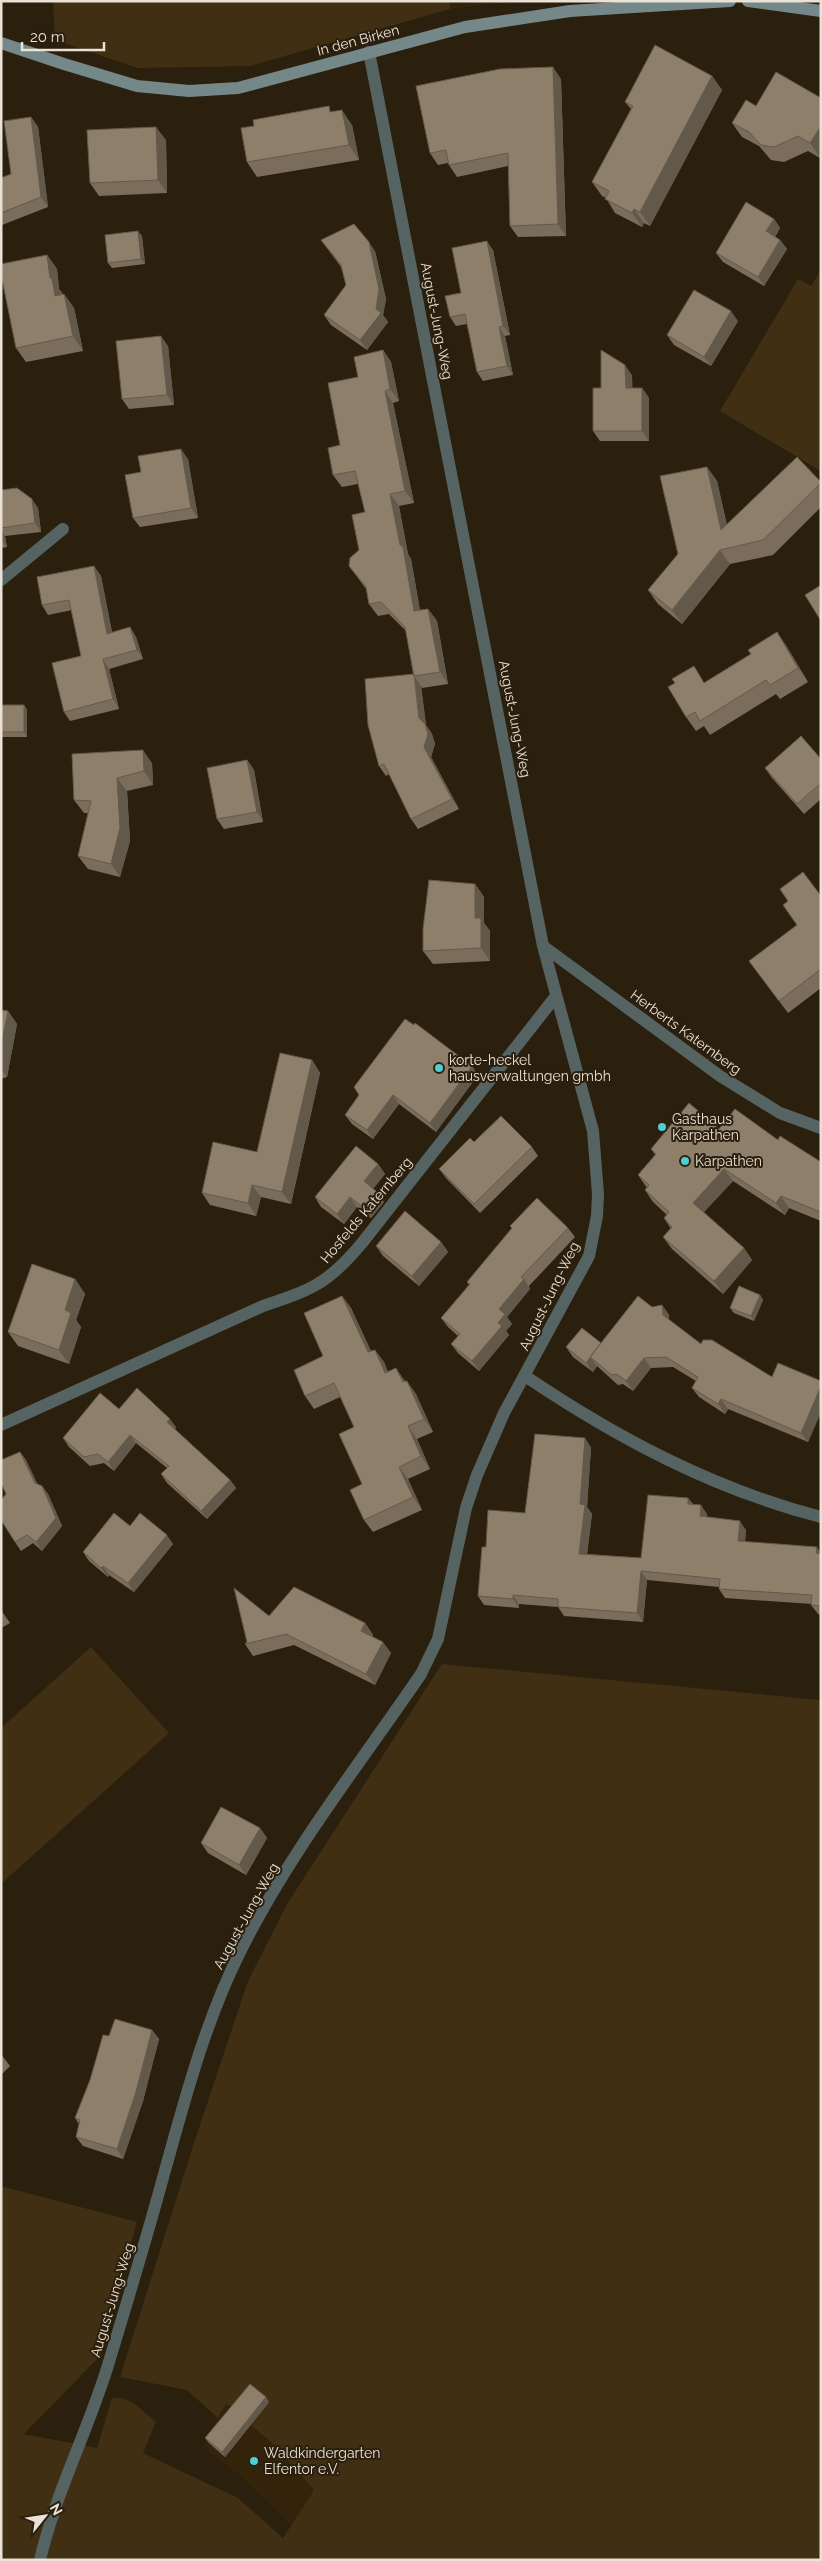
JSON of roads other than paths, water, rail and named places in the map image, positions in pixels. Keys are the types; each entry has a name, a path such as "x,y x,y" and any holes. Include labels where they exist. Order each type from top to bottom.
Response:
{"street":[{"name":"In den Birken","path":"1,43 137,86 189,91 238,88 465,27 570,11 730,1"},
{"path":"748,1 821,11"},
{"name":"August-Jung-Weg","path":"40,2560 57,2502 102,2384 142,2256 186,2096 217,2005 240,1952 276,1887 416,1681 433,1652 441,1626 466,1508 477,1475 504,1413 589,1256 597,1216 597,1168 593,1131 543,946 369,52"},
{"path":"1,580 63,529"},
{"name":"Herberts Katernberg","path":"543,946 720,1076 780,1113 821,1128"},
{"name":"Hosfelds Katernberg","path":"1,1426 262,1306 307,1291 332,1275 357,1248 556,996"},
{"path":"525,1376 612,1432 658,1457 744,1493 821,1517"}],"place":[{"name":"korte-heckel hausverwaltungen gmbh","path":"439,1068"},
{"name":"Gasthaus Karpathen","path":"662,1127"},
{"name":"Karpathen","path":"685,1161"},
{"name":"Waldkindergarten Elfentor e.V.","path":"254,2461"}]}
